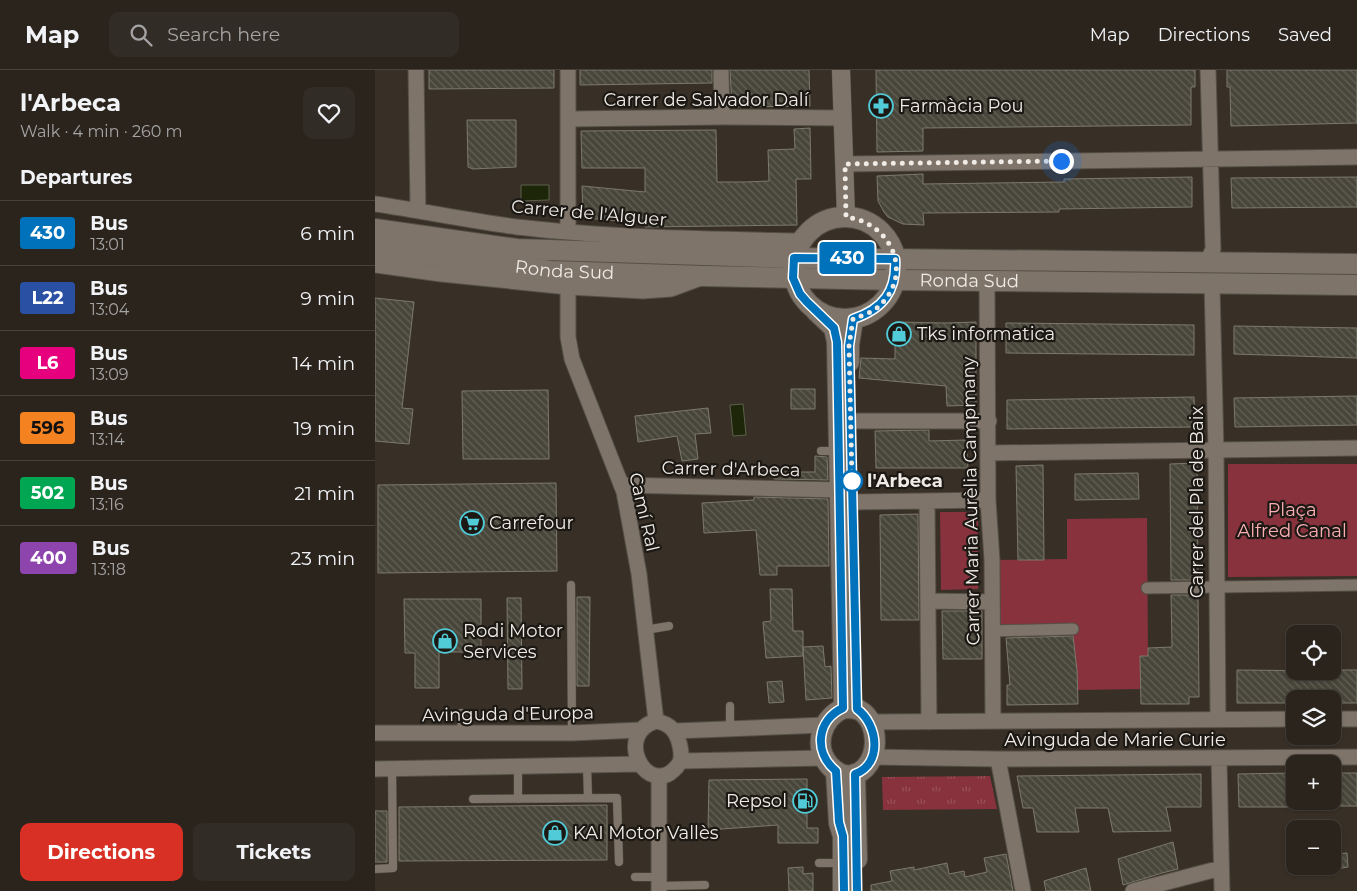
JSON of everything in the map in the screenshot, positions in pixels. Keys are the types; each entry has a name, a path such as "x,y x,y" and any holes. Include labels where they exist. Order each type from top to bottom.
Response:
{"main road":[{"path":"816,310 826,316 838,319 853,319 871,312 888,295 895,280 895,259 885,236 875,227 866,222 846,217 830,219 817,225 796,259 800,294 816,310 834,328 837,342 830,451 846,496"},
{"name":"Ronda Sud","path":"375,229 517,248 796,259 1357,264"},
{"name":"Ronda Sud","path":"375,248 551,271 703,276 796,259 895,280 1357,285"},
{"path":"830,764 849,776 865,769 873,757 875,740 857,713 846,496 851,421 849,346 853,319"},
{"path":"843,891 843,836 830,764 821,741 824,725 837,711 857,713"},
{"path":"855,774 857,891"}],"street":[{"path":"416,70 418,212"},
{"path":"567,70 568,232"},
{"path":"721,70 722,117"},
{"path":"841,70 846,217"},
{"path":"1207,262 1213,249 1208,70"},
{"name":"Carrer de Salvador Dalí","path":"568,119 843,118"},
{"path":"845,164 1357,157"},
{"name":"Carrer de l'Alguer","path":"375,204 516,227 678,239 796,259"},
{"path":"375,265 568,287 653,290 671,288 703,276"},
{"name":"Carrer Maria Aurèlia Campmany","path":"987,280 988,500 992,602 993,721"},
{"name":"Carrer del Pla de Baix","path":"1212,284 1216,451 1218,719"},
{"name":"Camí Ral","path":"568,287 568,337 572,359 624,492 639,574 656,722"},
{"path":"851,421 989,421"},
{"path":"989,453 1357,448"},
{"name":"Carrer d'Arbeca","path":"621,485 927,501 988,500"},
{"path":"927,501 929,722"},
{"path":"1147,588 1357,585"},
{"path":"928,601 992,602"},
{"path":"992,631 1073,629"},
{"name":"Avinguda de Marie Curie","path":"857,713 929,722 1286,719"},
{"path":"1341,719 1357,719"},
{"path":"656,722 665,723 675,731 681,751 681,761 673,771 659,776 651,774 640,764 636,748 637,735 640,730 646,724 656,722"},
{"path":"675,731 824,725"},
{"name":"Avinguda d'Europa","path":"375,733 640,730"},
{"name":"Avinguda de Marie Curie","path":"873,757 998,760 1357,757"},
{"path":"1219,759 1222,891"},
{"path":"998,760 1023,891"},
{"path":"681,761 830,764"},
{"path":"375,769 640,764"},
{"path":"659,776 659,885"},
{"path":"1133,891 1221,868"}],"lane":[{"path":"571,585 572,732"},
{"path":"645,630 669,626"},
{"path":"729,706 730,729"},
{"path":"461,713 462,733"},
{"path":"587,765 588,798"},
{"path":"518,766 518,799"},
{"path":"375,869 393,868 391,768"},
{"path":"473,799 617,798 619,862"},
{"path":"819,863 843,863"},
{"path":"635,877 659,885 705,886"}],"green space":[{"name":"Plaça Alfred Canal","path":"1228,464 1357,464 1357,576 1228,577"},
{"path":"940,512 978,512 978,589 941,590"},
{"path":"1147,518 1148,656 1140,656 1141,689 1077,690 1072,624 992,625 992,560 1067,559 1067,519"},
{"path":"990,776 997,809 883,810 882,777"}],"shaded area":[{"path":"521,185 549,185 549,200 521,201"},
{"path":"743,404 746,435 733,436 730,405"}],"building":[{"path":"429,70 554,70 554,88 429,89"},
{"path":"580,70 712,70 712,83 580,85"},
{"path":"730,70 809,70 810,106 732,107"},
{"path":"876,70 1195,70 1195,87 1191,87 1191,125 923,128 923,151 877,152"},
{"path":"1227,70 1357,70 1357,123 1231,126 1230,87 1227,87"},
{"path":"467,120 516,120 516,167 473,169 468,167"},
{"path":"810,128 811,179 796,179 797,225 645,227 645,223 584,218 582,186 645,192 645,168 582,168 581,131 716,130 717,182 745,182 769,181 768,150 795,149 794,129"},
{"path":"923,174 923,184 1064,182 1064,179 1192,177 1192,207 1059,209 1059,212 923,213 924,225 903,224 888,217 878,201 877,176"},
{"path":"1357,177 1357,207 1232,208 1231,178"},
{"path":"375,298 414,302 402,408 413,409 409,444 375,441"},
{"path":"895,322 976,322 976,405 947,406 946,386 859,378 861,358 895,359"},
{"path":"1006,323 1194,325 1194,355 1006,353"},
{"path":"1234,326 1357,328 1357,358 1234,354"},
{"path":"791,389 815,389 815,409 791,409"},
{"path":"548,390 549,459 463,459 462,391"},
{"path":"1357,396 1357,425 1235,427 1234,398"},
{"path":"1194,397 1195,427 1007,429 1007,400"},
{"path":"708,408 711,433 695,434 698,459 682,461 677,436 638,442 635,416"},
{"path":"929,430 929,441 966,440 968,468 876,468 875,431"},
{"path":"815,456 827,457 828,480 774,479 773,472 815,472"},
{"path":"1197,463 1198,580 1171,580 1170,464"},
{"path":"1043,465 1044,560 1018,560 1016,466"},
{"path":"1138,473 1139,499 1075,500 1075,474"},
{"path":"556,483 557,571 378,573 378,485"},
{"path":"754,497 828,499 829,566 777,566 777,575 760,575 756,530 704,533 702,503 754,500"},
{"path":"918,514 919,620 881,620 880,515"},
{"path":"770,589 792,589 793,631 803,631 803,656 766,658 763,622 771,621"},
{"path":"1171,595 1198,595 1199,697 1189,697 1189,704 1141,704 1140,656 1148,656 1148,648 1172,647"},
{"path":"577,597 590,597 589,686 577,686"},
{"path":"507,598 521,598 522,689 508,689"},
{"path":"404,599 481,599 481,652 439,652 439,688 415,688 415,653 405,653"},
{"path":"942,611 982,611 982,659 943,659"},
{"path":"1073,636 1078,704 1007,705 1007,685 1010,685 1006,638"},
{"path":"823,646 825,667 831,666 832,698 806,700 803,647"},
{"path":"1237,670 1286,671 1286,680 1341,680 1341,670 1357,670 1357,703 1341,703 1341,690 1286,690 1286,703 1237,703"},
{"path":"782,681 784,702 769,703 767,682"},
{"path":"1286,773 1286,807 1239,807 1238,774"},
{"path":"1341,773 1357,773 1357,806 1341,806"},
{"path":"1201,774 1201,807 1166,807 1171,831 1113,832 1108,808 1075,808 1079,832 1037,832 1033,808 1023,808 1017,776"},
{"path":"807,779 807,828 818,828 818,843 778,843 778,825 708,830 709,780"},
{"path":"607,805 607,860 399,861 399,807"},
{"path":"375,811 387,811 387,862 375,862"},
{"path":"1173,842 1178,869 1123,885 1118,859"},
{"path":"1347,853 1348,867 1341,868 1341,854"},
{"path":"1006,854 1013,891 871,891 871,885 892,881 890,871 914,867 914,870 947,863 949,874 964,871 965,877 987,872 984,858"},
{"path":"803,867 803,874 813,873 813,891 789,891 788,868"},
{"path":"1086,868 1091,891 1046,891 1044,881"}],"bus line":[{"name":"430","path":"844,891 843,836 839,822 836,771 829,766 822,750 821,741 824,725 829,718 843,708 837,342 834,328 800,294 793,278 794,258 895,259 895,280 888,295 871,312 853,319 849,346 857,709 870,722 875,740 873,757 869,764 861,772 855,774 857,891"}],"place":[{"name":"Farmàcia Pou","path":"881,106"},
{"name":"Tks informatica","path":"899,334"},
{"name":"l'Arbeca","path":"852,481"},
{"name":"Carrefour","path":"472,523"},
{"name":"Rodi Motor Services","path":"445,641"},
{"name":"Repsol","path":"805,801"},
{"name":"KAI Motor Vallès","path":"555,833"}],"route":[{"path":"852,481 849,346 853,319 871,312 879,306 888,295 895,280 896,270 895,259 885,236 866,222 846,217 845,164 1061,161"}]}
